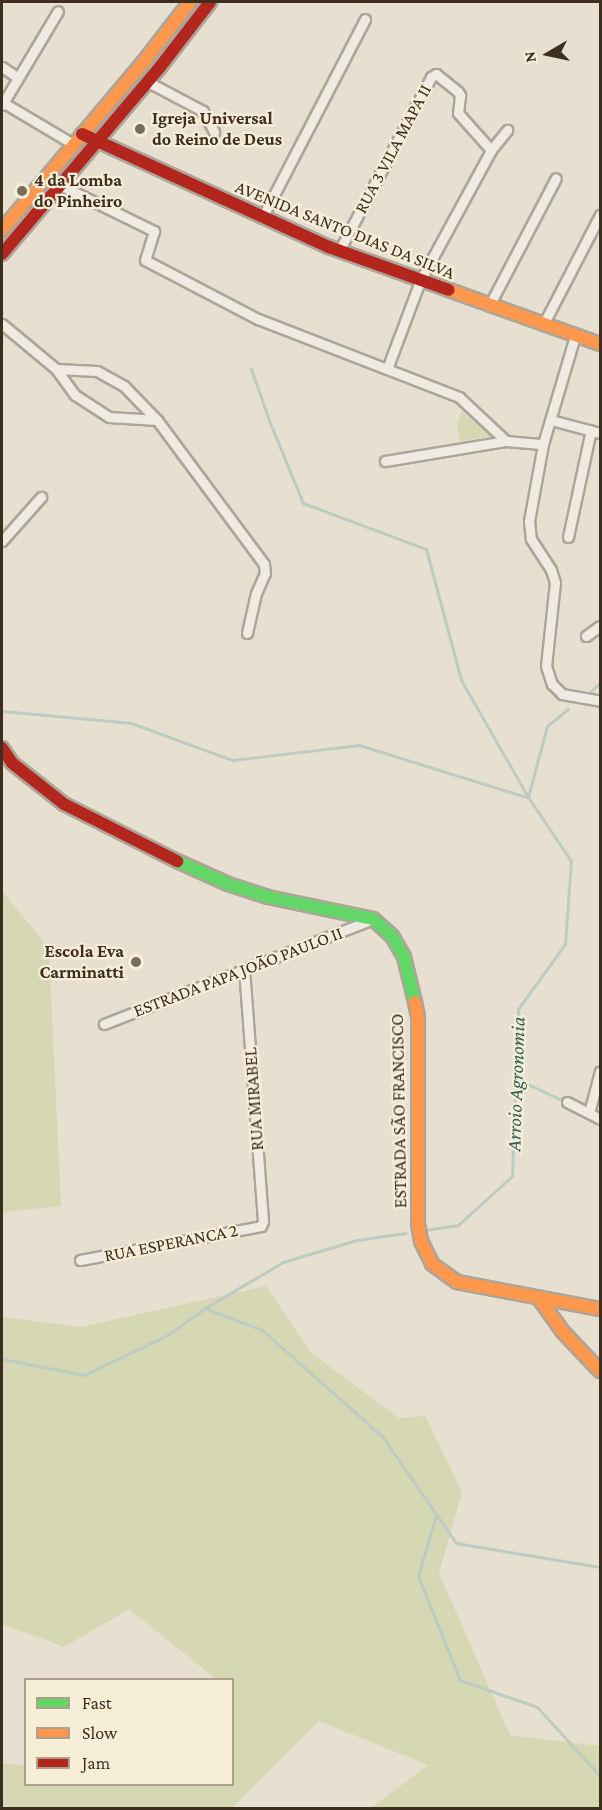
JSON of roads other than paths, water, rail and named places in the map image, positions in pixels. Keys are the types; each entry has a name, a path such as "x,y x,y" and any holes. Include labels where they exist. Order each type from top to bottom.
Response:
{"main road":[{"path":"2,228 145,60 190,2"},
{"path":"2,254 160,68 210,2"},
{"path":"145,60 160,68"},
{"name":"AVENIDA SANTO DIAS DA SILVA","path":"82,134 262,218 339,251 600,344"},
{"path":"2,748 12,763 64,804 169,858 268,897 372,919"},
{"name":"ESTRADA SÃO FRANCISCO","path":"372,919 392,936 404,957 418,1016 418,1224 427,1254 441,1272 457,1282 600,1308"},
{"path":"538,1297 564,1332 600,1371"}],"street":[{"path":"58,11 3,104 74,144"},
{"path":"262,218 365,19"},
{"path":"2,67 17,77"},
{"name":"RUA 3 VILA MAPA II","path":"339,251 431,77 436,74 458,92 460,95 458,113 490,150"},
{"path":"148,82 203,111 214,132"},
{"path":"387,369 420,281 490,150 507,130"},
{"path":"489,306 556,178"},
{"path":"60,185 152,229 154,235 145,260 258,319 427,382 459,397 506,441"},
{"path":"543,325 600,215"},
{"path":"2,324 56,369 75,394 109,417 157,420"},
{"path":"575,336 543,444 529,521 531,539 551,570 555,582 546,666 552,684 562,694 600,702"},
{"path":"56,369 98,371 124,386 157,420 264,564 265,573 256,593 247,633"},
{"path":"551,420 596,432 568,537"},
{"path":"384,461 506,441 543,444"},
{"path":"2,541 41,497"},
{"path":"586,636 600,626"},
{"name":"ESTRADA PAPA JOÃO PAULO II","path":"104,1024 372,919"},
{"name":"RUA MIRABEL","path":"244,971 263,1221 261,1226"},
{"path":"589,1113 600,1071"},
{"path":"567,1102 600,1119"},
{"name":"RUA ESPERANCA 2","path":"80,1260 261,1226"}],"waterway":[{"path":"251,369 270,423 303,503 426,549 461,680 528,797"},
{"name":"Arroio Agronomia","path":"588,694 600,683"},
{"name":"Arroio Agronomia","path":"424,1230 458,1225 512,1176 518,1009 565,944 571,861 528,797 547,726 568,709"},
{"path":"2,711 131,723 232,760 359,745 526,797"},
{"path":"517,1087 521,1081 566,1102"},
{"name":"Arroio Agronomia","path":"2,1359 84,1375 168,1335 205,1308 283,1262 357,1240 405,1233"},
{"path":"205,1308 262,1330 382,1436 456,1543 600,1567"},
{"path":"436,1515 418,1576 460,1680 537,1707 600,1776"}],"place":[{"name":"Igreja Universal do Reino de Deus","path":"140,129"},
{"name":"4 da Lomba do Pinheiro","path":"22,191"},
{"name":"Escola Eva Carminatti","path":"136,962"}]}
